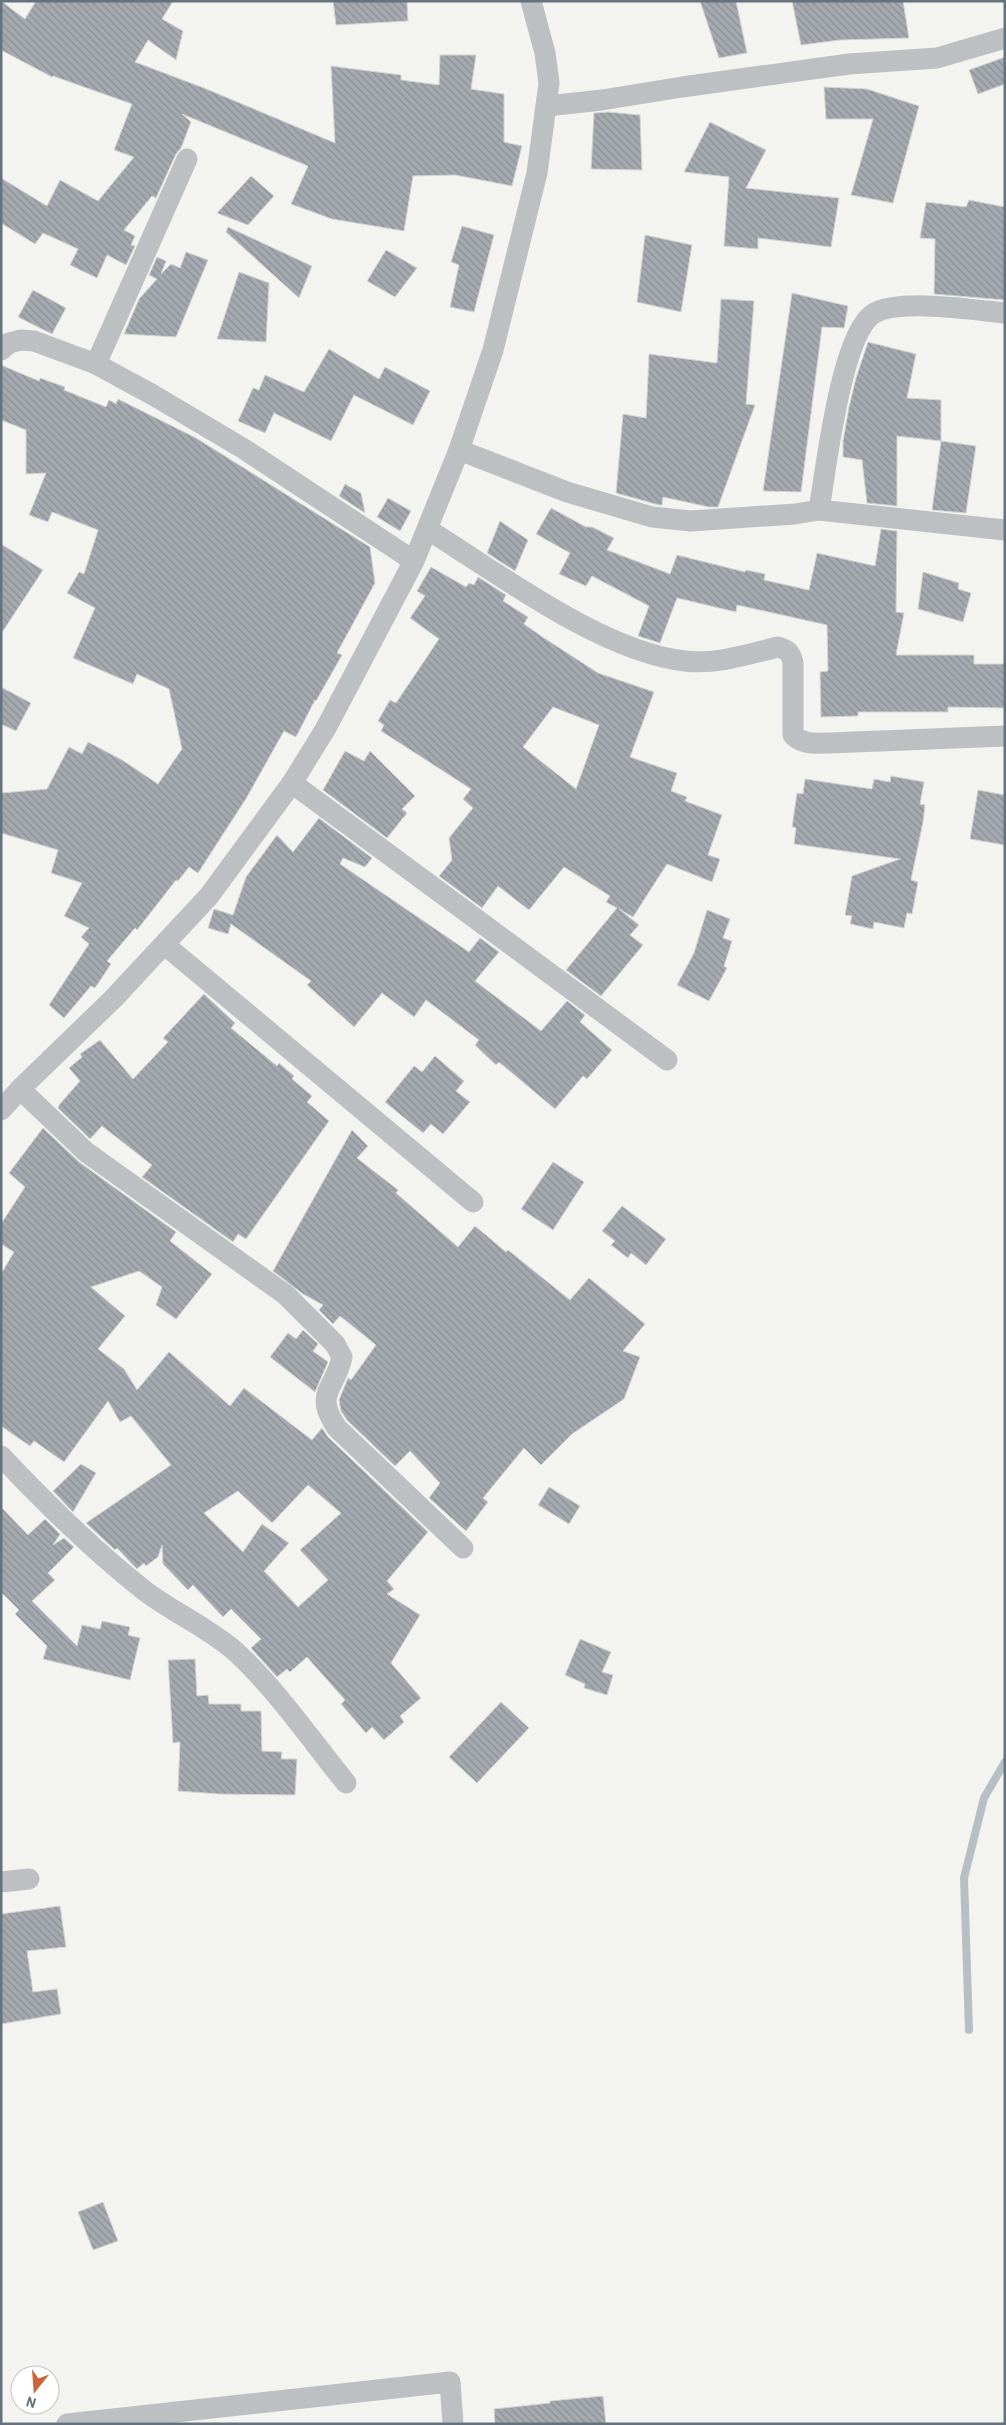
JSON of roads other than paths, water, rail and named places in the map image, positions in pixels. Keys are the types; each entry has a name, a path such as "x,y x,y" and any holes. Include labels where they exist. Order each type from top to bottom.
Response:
{"street":[{"path":"1,1110 20,1089 114,998 209,896 292,783 326,728 414,561 459,450 498,331 537,173 549,83 545,53 531,1"},
{"path":"546,106 602,100 849,64 937,58 1005,38"},
{"path":"96,364 187,160"},
{"path":"819,510 837,403 851,349 861,325 873,314 891,308 916,306 1005,313"},
{"path":"1,350 10,343 21,340 34,341 96,364 153,395 244,449 414,561"},
{"path":"459,450 567,492 652,517 691,521 795,514 819,510 1005,530"},
{"path":"427,529 568,618 648,654 686,661 729,658 778,647 786,649 792,655 793,663 793,735 798,740 806,743 1005,736"},
{"path":"292,783 666,1060"},
{"path":"165,945 472,1202"},
{"path":"20,1089 86,1152 286,1295 335,1344 342,1357 325,1396 325,1407 329,1417 337,1428 463,1548"},
{"path":"1,1456 38,1496 102,1555 147,1592 235,1651 257,1674 346,1783"},
{"path":"1,1882 29,1879"},
{"path":"68,2424 450,2382 453,2424"}],"waterway":[{"path":"969,2030 964,1878 984,1798 1005,1762"}]}
